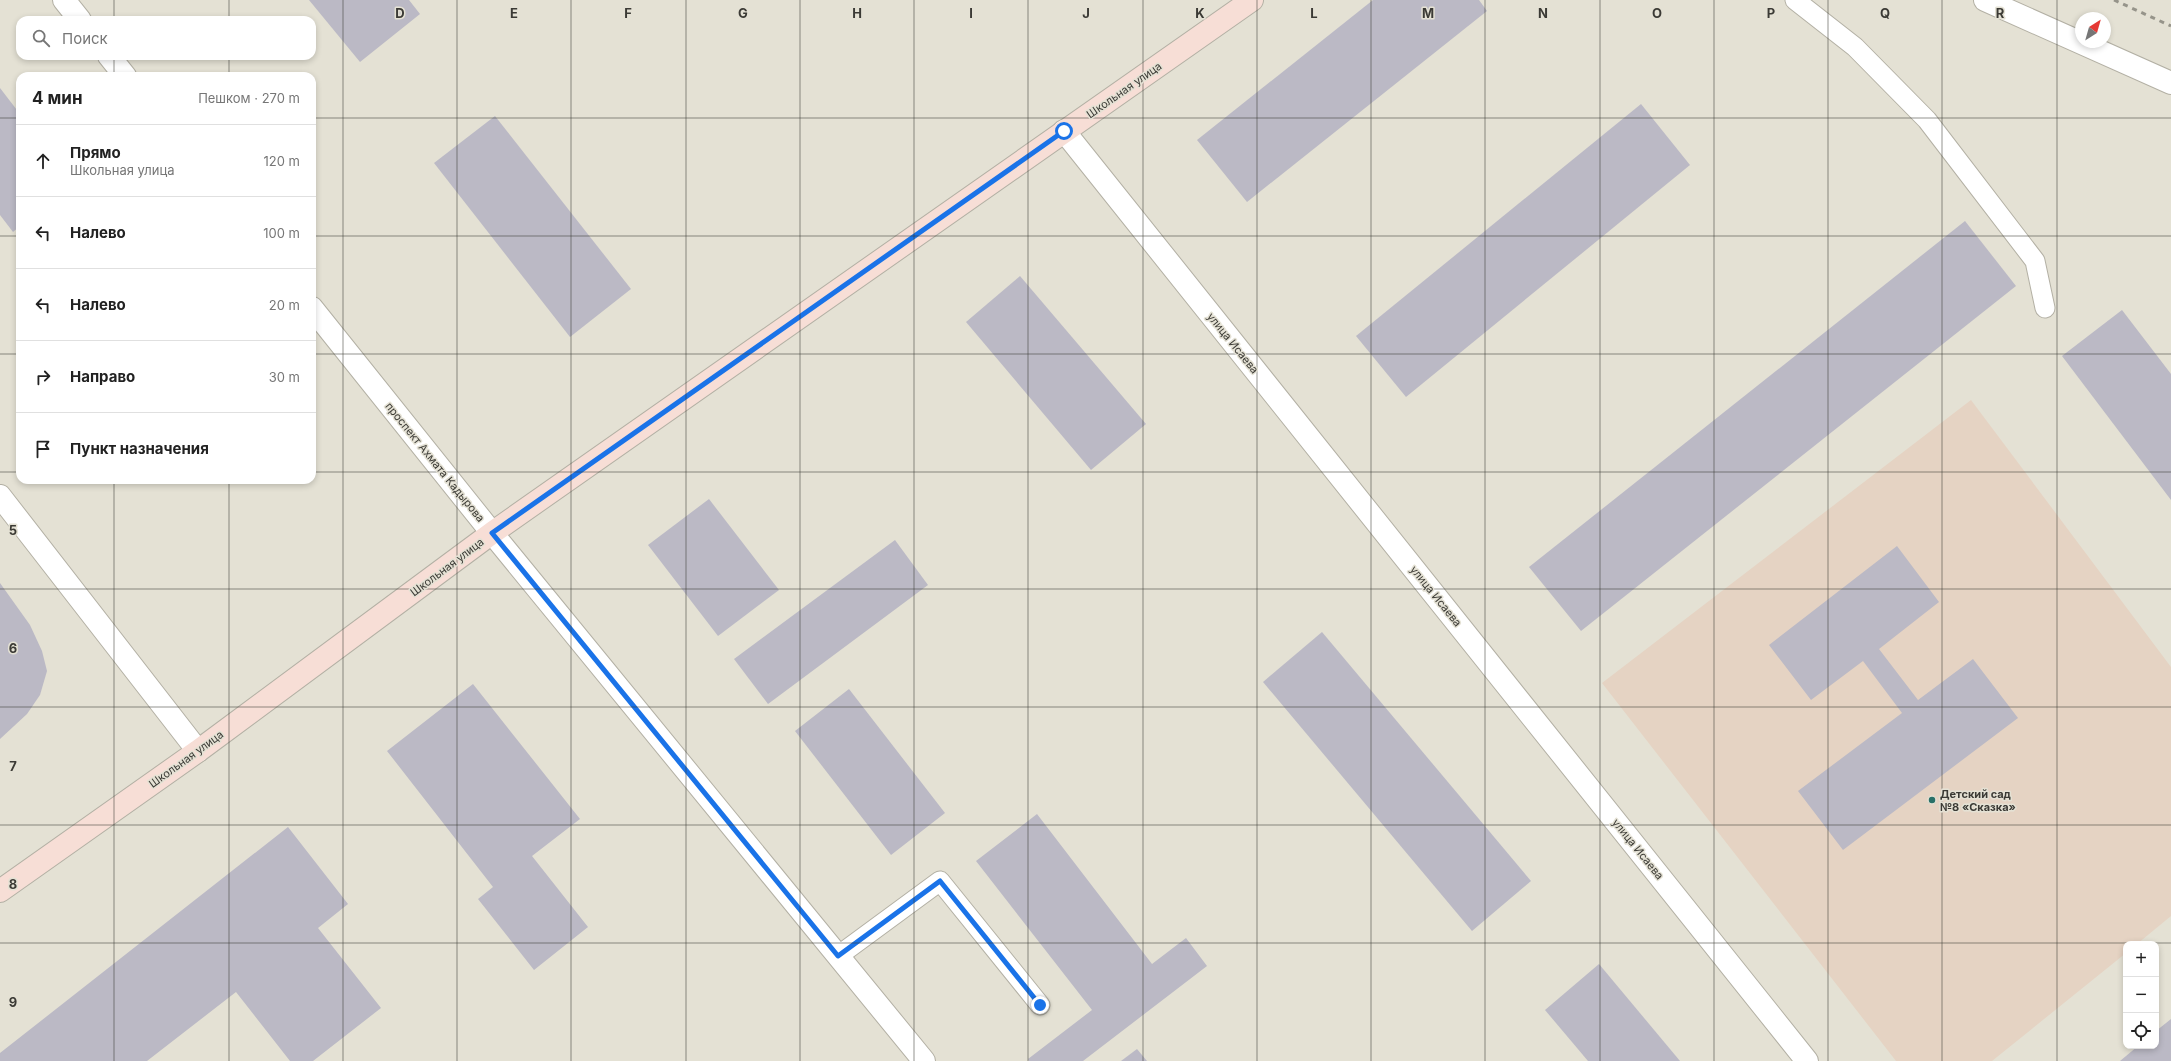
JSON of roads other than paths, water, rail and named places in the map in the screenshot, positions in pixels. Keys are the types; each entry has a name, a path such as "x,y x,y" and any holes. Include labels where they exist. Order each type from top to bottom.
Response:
{"street":[{"path":"64,0 77,16"},
{"name":"Школьная улица","path":"0,891 198,751 492,533 1252,0"},
{"path":"1985,0 2171,83"},
{"path":"112,60 122,72"},
{"name":"улица Исаева","path":"1064,131 1807,1061"},
{"name":"проспект Ахмата Кадырова","path":"316,313 492,533 924,1061"},
{"path":"0,496 198,751"}],"lane":[{"path":"1795,0 1855,47 1927,120 2035,261 2045,308"},
{"path":"838,956 940,881 1040,1005"}],"railway":[{"path":"2114,0 2171,26"}],"place":[{"name":"Детский сад №8 «Сказка»","path":"1932,800"}]}
